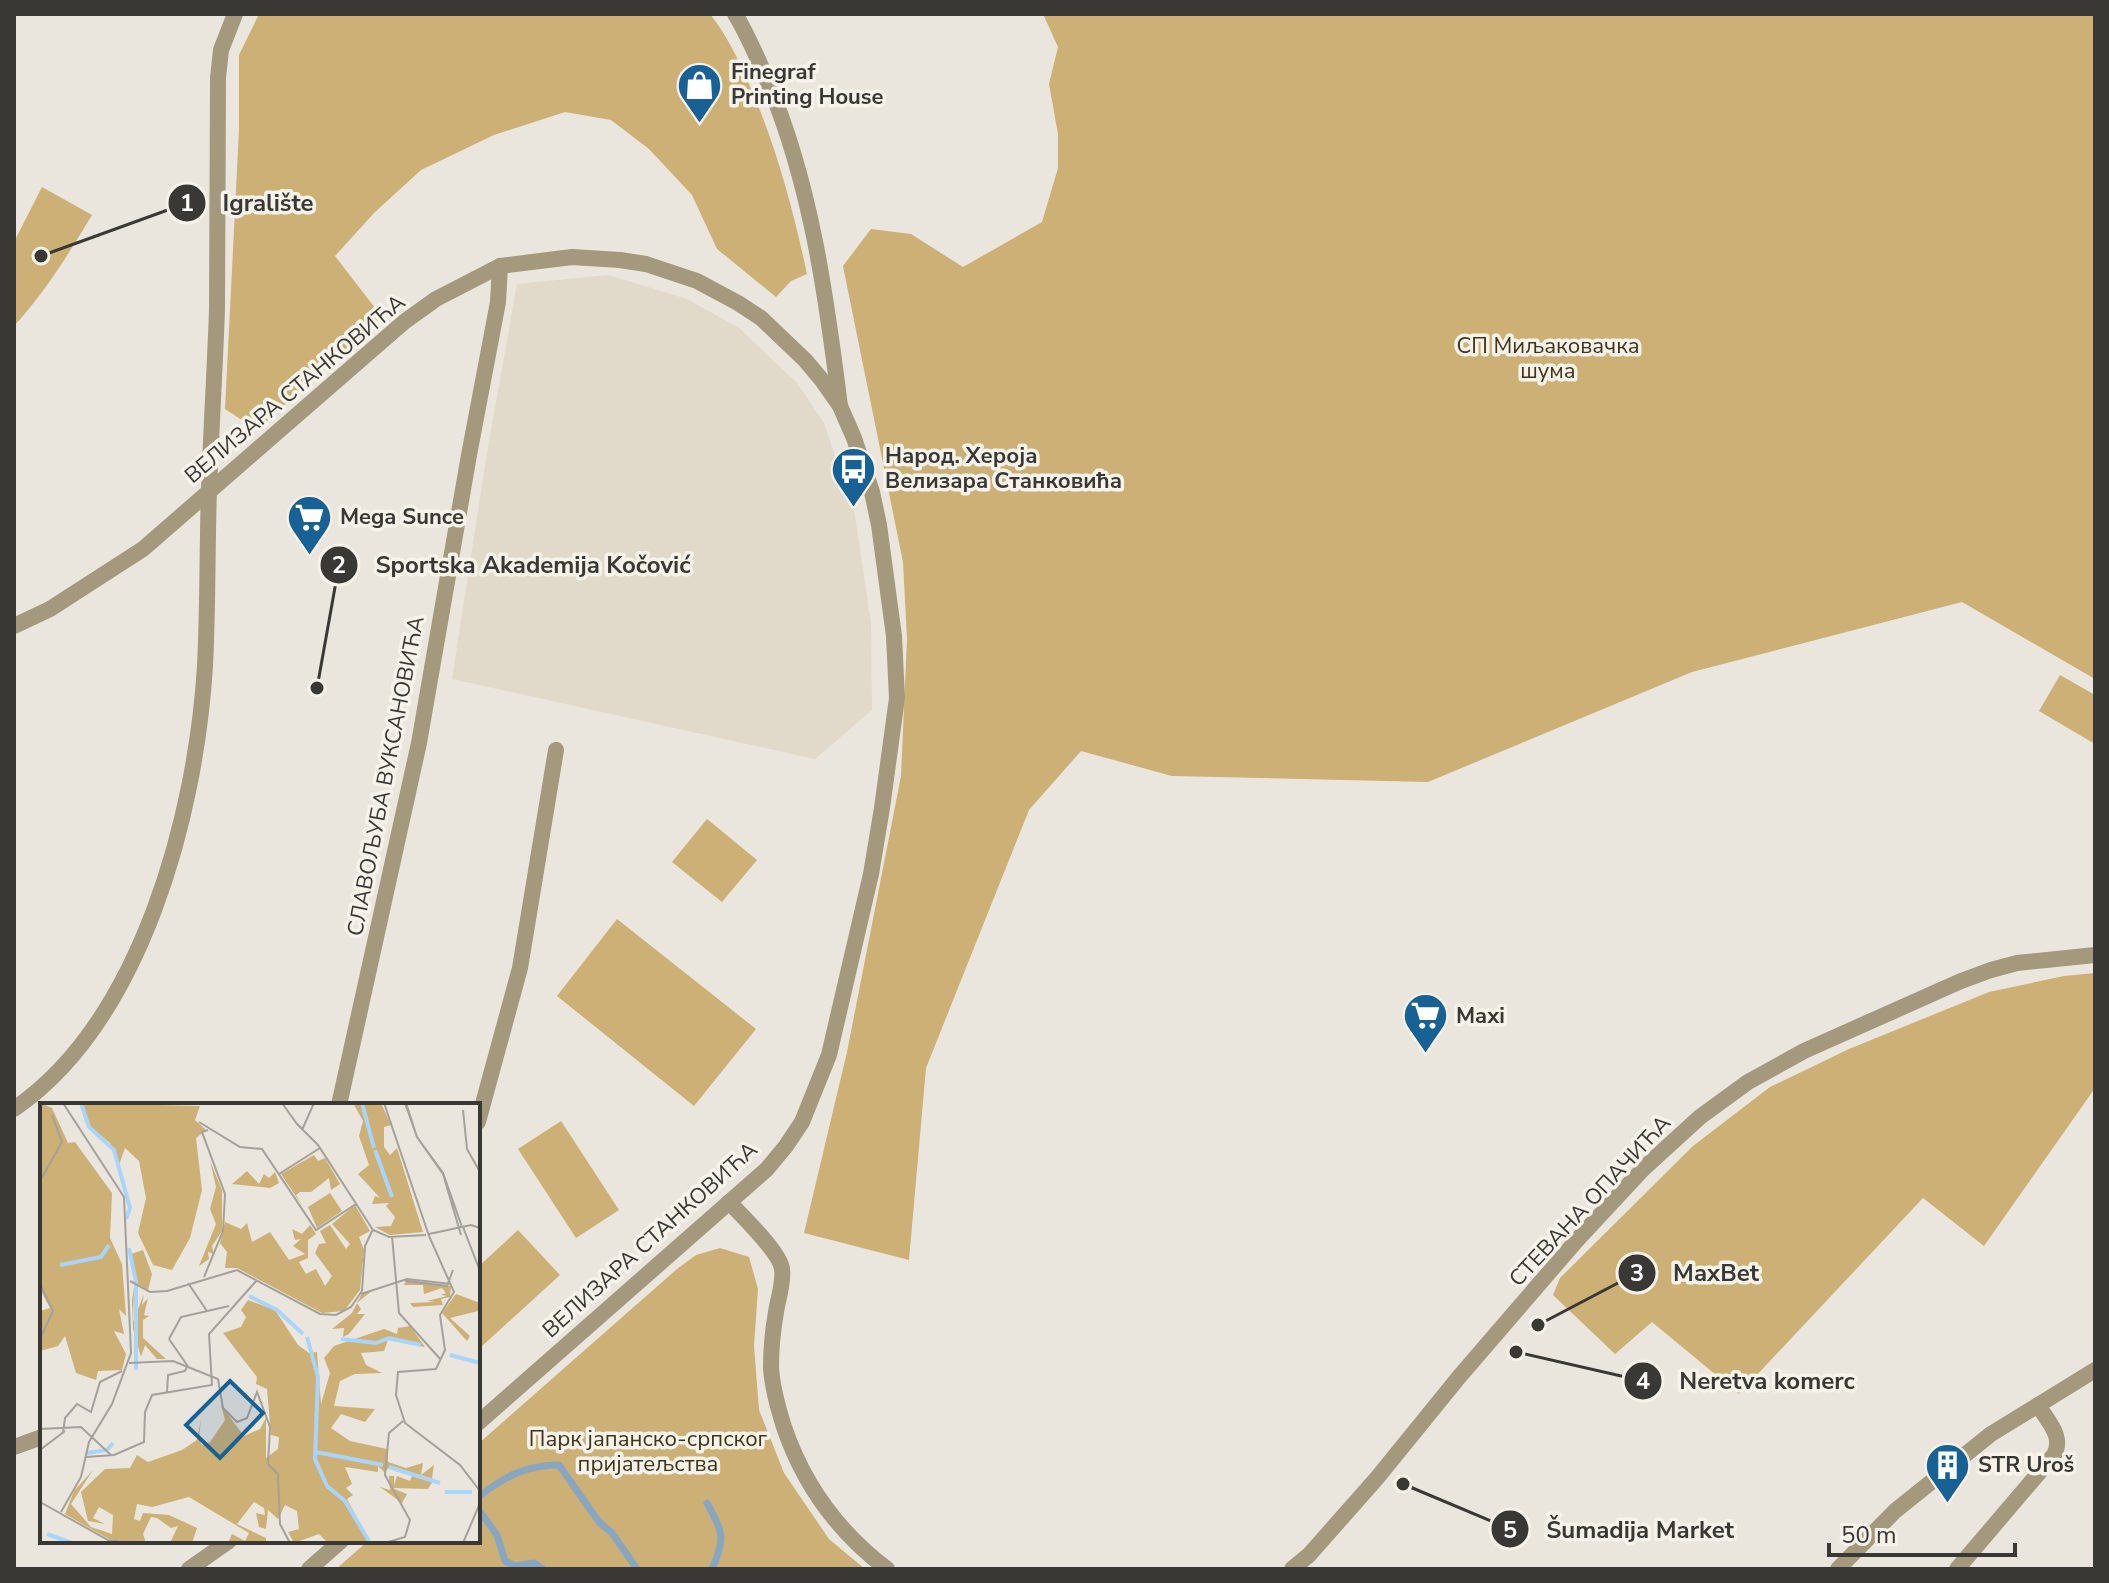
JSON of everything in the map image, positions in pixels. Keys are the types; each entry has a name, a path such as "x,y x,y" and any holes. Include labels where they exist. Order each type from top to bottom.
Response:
{"street":[{"path":"14,1109 48,1082 92,1033 128,971 147,929 180,825 195,749 205,668 217,307 218,78 221,50 235,14"},
{"path":"735,14 747,34 777,105 799,173 823,277 840,406"},
{"name":"ВЕЛИЗАРА СТАНКОВИЋА","path":"14,626 50,609 143,549 404,322 436,299 500,266 572,257 608,259 646,264 697,281 761,318 805,360 840,406 862,461 879,525 896,665 897,698 871,874 829,1055 802,1122 767,1169 480,1421"},
{"name":"СЛАВОЉУБА ВУКСАНОВИЋА","path":"339,1103 419,743 498,302 500,266"},
{"path":"480,1115 520,968 556,750"},
{"name":"СТЕВАНА ОПАЧИЋА","path":"1292,1569 1309,1555 1377,1478 1577,1240 1660,1152 1709,1110 1748,1082 1804,1051 1961,981 2017,963 2095,955"},
{"path":"729,1202 778,1258 783,1270 771,1367 774,1394 797,1462 828,1513 851,1539 887,1569"},
{"path":"1838,1569 1920,1490 1991,1434 2095,1370"},
{"path":"1957,1569 2059,1447 2059,1438 2038,1405"},
{"path":"14,1447 40,1438"},
{"path":"189,1569 226,1543"},
{"path":"309,1569 339,1543"}],"shaded area":[{"path":"608,275 687,299 739,328 798,384 824,423 855,515 871,624 872,710 815,759 452,679 517,284"}],"green space":[{"path":"259,14 710,14 736,56 776,154 807,274 791,281 776,297 717,249 692,195 649,149 611,120 565,112 494,135 421,170 374,213 335,256 382,317 257,430 225,409 239,130 239,55"},
{"name":"СП Миљаковачка шума","path":"1043,14 2095,14 2095,679 1962,602 1692,672 1428,782 1172,776 1081,751 1029,810 926,1068 909,1260 804,1233 847,1052 901,776 907,639 903,562 843,266 871,229 911,234 963,267 1042,222 1058,168 1058,134 1049,84 1058,47"},
{"path":"42,187 92,215 65,259 14,326 14,242"},
{"path":"2060,675 2095,695 2095,744 2039,711"},
{"path":"707,819 757,860 722,902 672,862"},
{"path":"617,919 756,1029 694,1106 557,996"},
{"path":"2095,973 2095,1088 1984,1246 1923,1198 1739,1394 1652,1322 1615,1354 1553,1295 1560,1278 1693,1146 1770,1087 1849,1049 1989,992 2064,976"},
{"path":"561,1121 619,1210 576,1238 518,1149"},
{"path":"518,1230 560,1275 481,1347 480,1346 480,1265"},
{"name":"Парк јапанско-српског пријатељства","path":"720,1248 749,1257 758,1289 754,1346 759,1410 784,1473 829,1539 865,1569 336,1569 366,1543 480,1543 480,1442 696,1255"}],"waterway":[{"path":"480,1496 516,1474 535,1467 559,1465 637,1569"},
{"path":"707,1503 721,1535 712,1569"},
{"path":"480,1512 497,1535 505,1561 515,1566 534,1563 543,1569"}],"place":[{"name":"Finegraf Printing House","path":"700,124"},
{"name":"Igralište","path":"41,256"},
{"name":"Народ. Хероја Велизара Станковића","path":"854,508"},
{"name":"Mega Sunce","path":"309,556"},
{"name":"Sportska Akademija Kočović","path":"317,688"},
{"name":"Maxi","path":"1425,1055"},
{"name":"MaxBet","path":"1538,1325"},
{"name":"Neretva komerc","path":"1516,1352"},
{"name":"Šumadija Market","path":"1403,1484"},
{"name":"STR Uroš","path":"1947,1504"}]}
